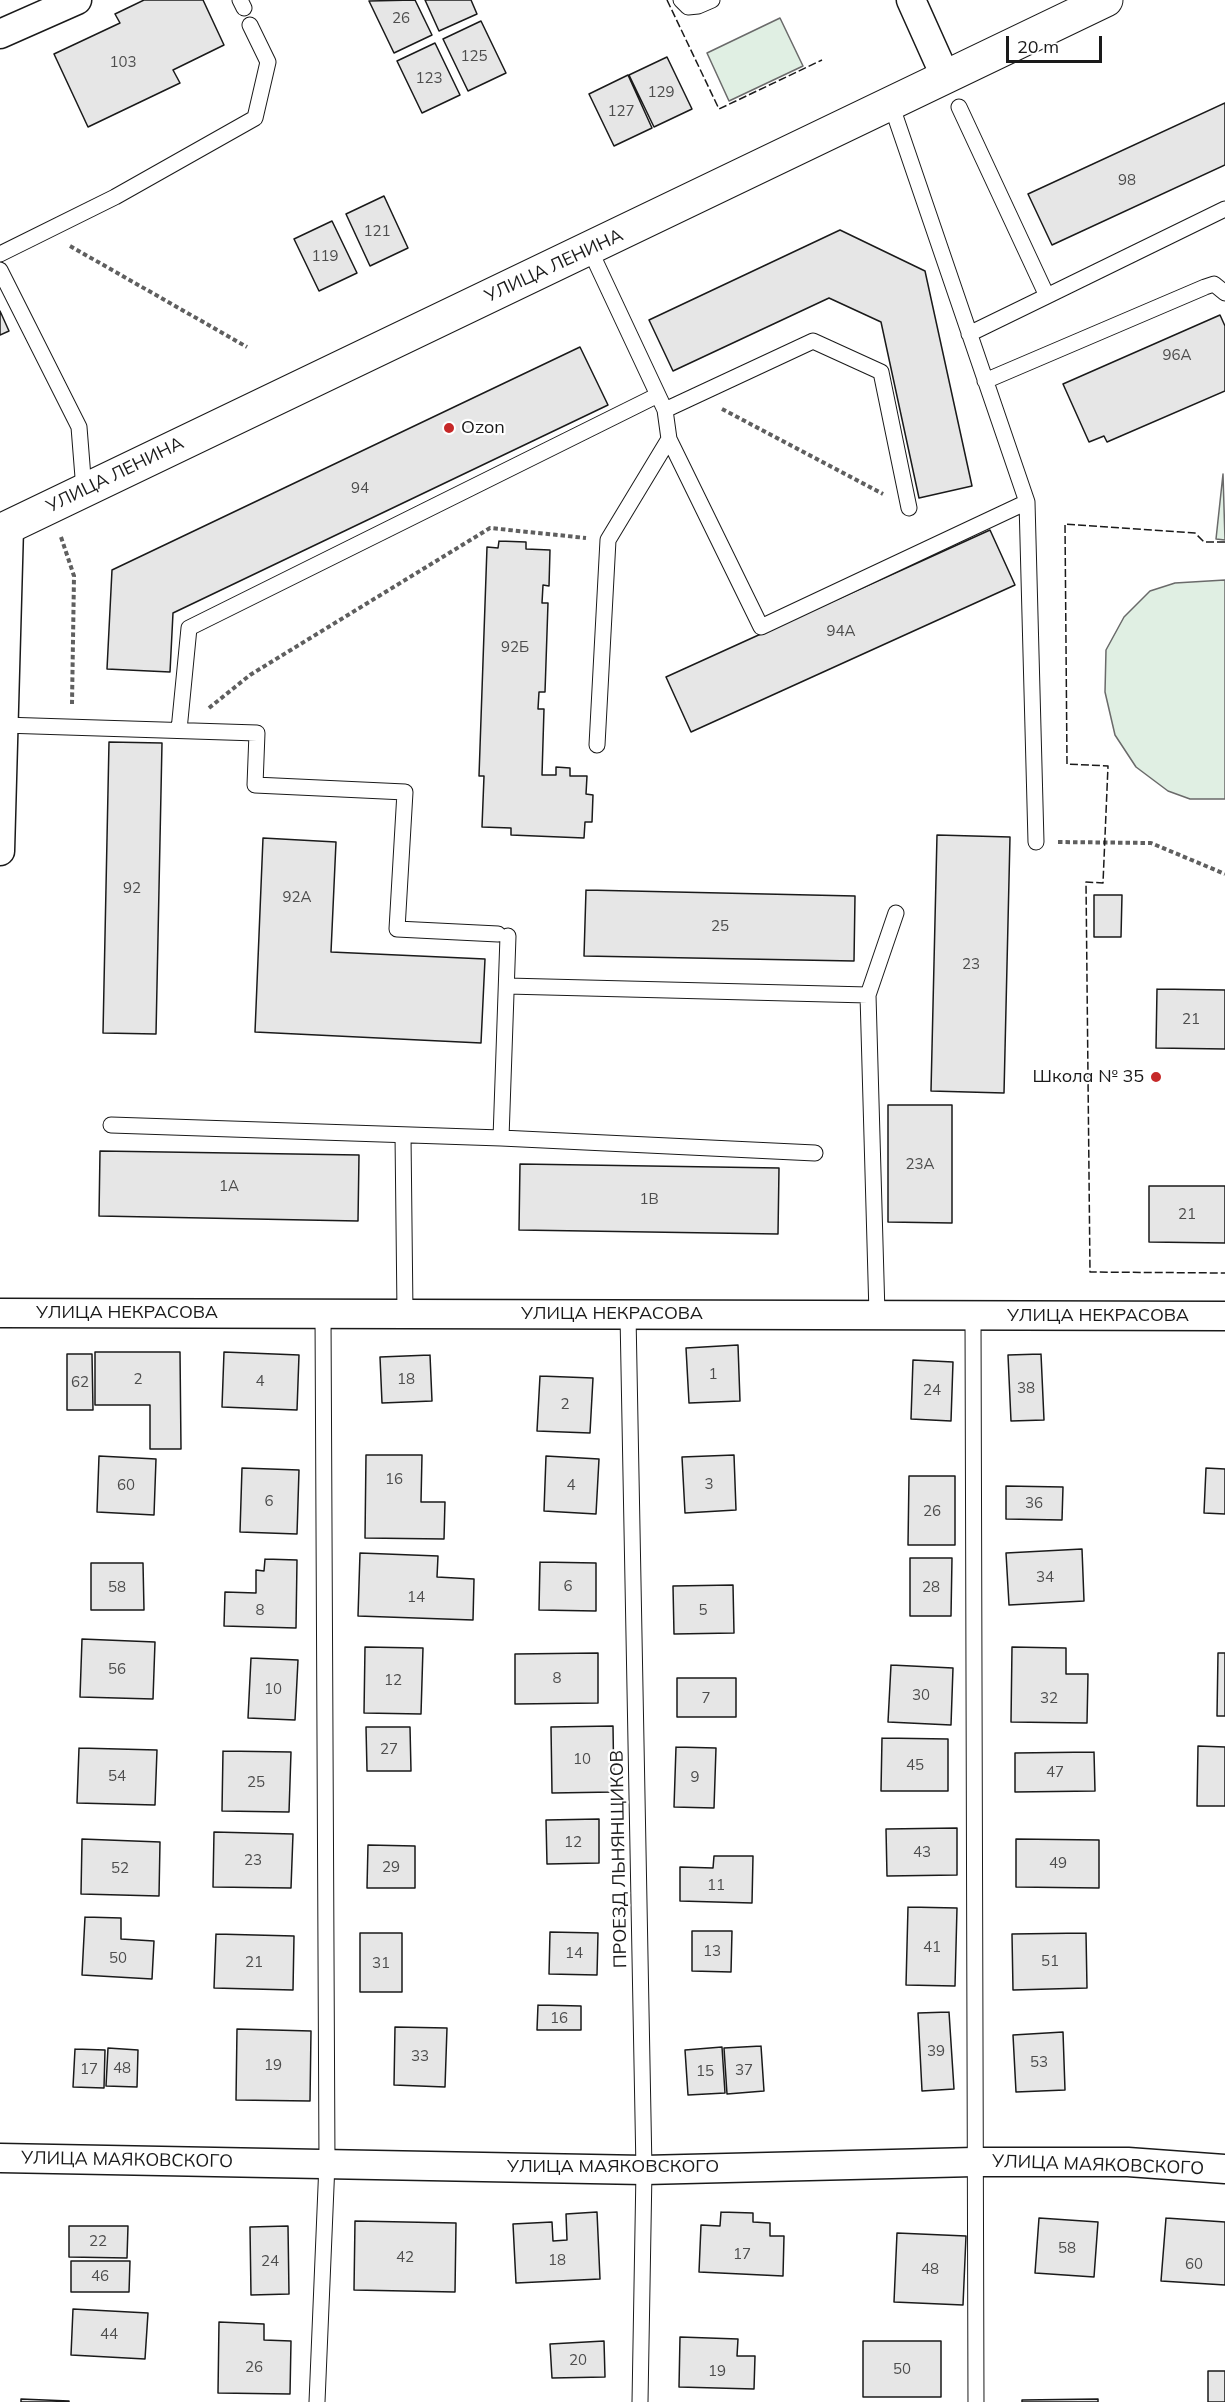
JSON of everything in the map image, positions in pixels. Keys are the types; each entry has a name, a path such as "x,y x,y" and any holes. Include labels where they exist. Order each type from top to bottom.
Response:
{"main road":[{"name":"УЛИЦА ЛЕНИНА","path":"4,529 891,104 953,93 1106,0"}],"street":[{"path":"0,34 77,0"},
{"path":"911,0 953,93"},
{"path":"0,851 4,529"},
{"name":"УЛИЦА НЕКРАСОВА","path":"0,1312 1225,1316"},
{"name":"УЛИЦА МАЯКОВСКОГО","path":"0,2157 644,2170 974,2162 1128,2162 1225,2169"}],"lane":[{"path":"681,0 688,7 698,6 712,0"},
{"path":"0,254 115,197 255,118 268,62 250,25"},
{"path":"953,93 1047,296"},
{"path":"891,104 1027,502 1036,842"},
{"path":"969,334 1225,209"},
{"path":"590,250 665,410 669,439 761,627 1027,502"},
{"path":"0,270 79,427 84,490"},
{"path":"985,381 1205,287 1214,284 1225,293"},
{"path":"665,410 813,341 881,372 909,508"},
{"path":"179,730 189,628 658,395"},
{"path":"597,745 608,540 669,439"},
{"path":"3,725 257,733 255,785 405,792 398,929 503,935 507,987 501,1138"},
{"path":"877,1314 868,995 896,913"},
{"path":"507,987 868,995"},
{"path":"111,1125 501,1138 815,1153"},
{"path":"403,1135 405,1313"},
{"path":"317,2402 327,2163 323,1314"},
{"name":"ПРОЕЗД ЛЬНЯНЩИКОВ","path":"628,1315 644,2170 640,2402"},
{"path":"973,1315 976,2402"}],"path":[{"path":"43,231 247,347"},
{"path":"696,396 909,508"},
{"path":"179,730 250,675 490,528 608,540"},
{"path":"58,531 74,576 72,727"},
{"path":"1036,842 1151,843 1225,874"}],"green space":[{"path":"780,18 803,66 729,101 707,53"},
{"path":"1223,474 1225,540 1216,539"},
{"path":"1225,580 1225,799 1190,799 1168,791 1136,767 1115,735 1105,692 1106,650 1124,617 1150,591 1175,583"}],"building":[{"path":"144,0 203,0 224,45 173,70 180,83 88,127 54,54 120,23 115,14"},
{"path":"415,0 432,35 394,53 369,1"},
{"path":"425,0 471,0 477,14 439,31"},
{"path":"481,21 506,73 468,91 443,39"},
{"path":"435,43 460,95 422,113 397,61"},
{"path":"667,57 692,109 654,127 629,75"},
{"path":"628,75 652,128 614,146 589,94"},
{"path":"1225,103 1225,165 1052,245 1028,194"},
{"path":"384,196 408,248 370,266 346,214"},
{"path":"332,221 357,273 319,291 294,239"},
{"path":"840,230 925,271 972,486 919,498 881,322 829,298 673,371 649,320"},
{"path":"0,311 9,331 0,335"},
{"path":"1220,315 1225,326 1225,391 1107,442 1104,436 1089,442 1063,384"},
{"path":"580,347 608,405 173,613 170,672 107,669 112,570"},
{"path":"990,530 1015,585 691,732 666,677"},
{"path":"499,541 526,542 526,549 550,550 549,586 543,585 542,603 548,603 545,692 539,692 538,709 544,709 542,775 556,775 556,767 570,768 570,776 587,776 586,794 593,795 592,822 585,822 584,838 511,835 511,828 482,827 484,776 479,776 487,547 498,548"},
{"path":"109,742 162,743 156,1034 103,1033"},
{"path":"937,835 1010,837 1004,1093 931,1091"},
{"path":"263,838 336,842 331,952 485,959 481,1043 255,1032"},
{"path":"586,890 855,896 854,961 584,956"},
{"path":"1094,895 1122,895 1121,937 1094,937"},
{"path":"1157,989 1225,990 1225,1049 1156,1048"},
{"path":"888,1105 952,1105 952,1223 888,1222"},
{"path":"100,1151 359,1155 358,1221 99,1216"},
{"path":"520,1164 779,1168 778,1234 519,1230"},
{"path":"1149,1186 1225,1186 1225,1243 1149,1242"},
{"path":"738,1345 740,1401 689,1403 686,1348"},
{"path":"95,1352 180,1352 181,1449 150,1449 150,1405 95,1405"},
{"path":"224,1352 299,1355 297,1410 222,1407"},
{"path":"67,1354 92,1354 93,1410 67,1410"},
{"path":"1041,1354 1044,1420 1011,1421 1008,1355"},
{"path":"430,1355 432,1401 382,1403 380,1357"},
{"path":"913,1360 953,1362 951,1421 911,1419"},
{"path":"540,1376 593,1378 590,1433 537,1431"},
{"path":"366,1455 422,1455 421,1502 445,1502 444,1539 365,1538"},
{"path":"734,1455 736,1510 685,1513 682,1457"},
{"path":"99,1456 156,1459 154,1515 97,1512"},
{"path":"546,1456 599,1459 596,1514 544,1511"},
{"path":"242,1468 299,1470 297,1534 240,1532"},
{"path":"1206,1468 1225,1469 1225,1514 1204,1513"},
{"path":"909,1476 955,1476 955,1545 908,1545"},
{"path":"1006,1486 1063,1487 1062,1520 1006,1519"},
{"path":"1082,1549 1084,1601 1009,1605 1006,1553"},
{"path":"360,1553 438,1556 437,1577 474,1579 473,1620 358,1616"},
{"path":"910,1558 952,1558 951,1616 910,1616"},
{"path":"265,1559 297,1560 296,1628 224,1626 225,1592 256,1593 256,1570 264,1571"},
{"path":"540,1562 596,1563 596,1611 539,1610"},
{"path":"91,1563 143,1563 144,1610 91,1610"},
{"path":"733,1585 734,1633 674,1634 673,1586"},
{"path":"82,1639 155,1642 153,1699 80,1697"},
{"path":"365,1647 423,1648 421,1714 364,1713"},
{"path":"1012,1647 1066,1648 1066,1674 1088,1674 1087,1723 1011,1722"},
{"path":"598,1653 598,1703 515,1704 515,1654"},
{"path":"1218,1653 1225,1653 1225,1716 1217,1716"},
{"path":"251,1658 298,1660 295,1720 248,1718"},
{"path":"891,1665 953,1668 951,1725 888,1722"},
{"path":"677,1678 736,1678 736,1717 677,1717"},
{"path":"613,1726 614,1792 552,1793 551,1727"},
{"path":"366,1727 410,1727 411,1771 367,1771"},
{"path":"882,1738 948,1739 948,1791 881,1791"},
{"path":"1198,1746 1225,1747 1225,1806 1197,1806"},
{"path":"676,1747 716,1748 714,1808 674,1807"},
{"path":"79,1748 157,1750 155,1805 77,1803"},
{"path":"223,1751 291,1752 289,1812 222,1811"},
{"path":"1094,1752 1095,1791 1015,1792 1015,1753"},
{"path":"599,1819 599,1863 547,1864 546,1820"},
{"path":"957,1828 957,1875 887,1876 886,1829"},
{"path":"214,1832 293,1834 291,1888 213,1887"},
{"path":"82,1839 160,1842 159,1896 81,1894"},
{"path":"1016,1839 1099,1840 1099,1888 1016,1887"},
{"path":"368,1845 415,1846 415,1888 367,1888"},
{"path":"714,1856 753,1856 752,1903 680,1901 680,1867 713,1868"},
{"path":"908,1907 957,1908 955,1986 906,1985"},
{"path":"85,1917 121,1918 121,1939 154,1941 152,1979 82,1975"},
{"path":"692,1931 732,1931 731,1972 692,1971"},
{"path":"550,1932 598,1933 597,1975 549,1974"},
{"path":"360,1933 402,1933 402,1992 360,1992"},
{"path":"1086,1933 1087,1988 1013,1990 1012,1934"},
{"path":"216,1934 294,1936 293,1990 214,1988"},
{"path":"538,2005 581,2006 581,2030 537,2030"},
{"path":"949,2012 954,2089 922,2091 918,2013"},
{"path":"395,2027 447,2028 445,2087 394,2085"},
{"path":"237,2029 311,2031 310,2101 236,2100"},
{"path":"1063,2032 1065,2090 1016,2092 1013,2035"},
{"path":"761,2046 764,2091 727,2094 724,2048"},
{"path":"722,2047 725,2093 688,2095 685,2050"},
{"path":"108,2048 138,2050 137,2087 106,2086"},
{"path":"75,2049 105,2050 104,2088 73,2087"},
{"path":"597,2212 600,2279 516,2283 513,2224 552,2222 553,2241 567,2240 566,2214"},
{"path":"721,2212 753,2213 753,2222 770,2223 770,2236 784,2236 783,2276 699,2272 701,2225 720,2226"},
{"path":"1039,2218 1098,2222 1094,2277 1035,2273"},
{"path":"1166,2218 1225,2222 1225,2285 1161,2281"},
{"path":"355,2221 456,2223 455,2292 354,2290"},
{"path":"69,2226 128,2226 127,2258 69,2257"},
{"path":"288,2226 289,2294 251,2295 250,2227"},
{"path":"897,2233 966,2236 963,2305 894,2302"},
{"path":"71,2261 130,2261 129,2292 71,2292"},
{"path":"73,2309 148,2313 145,2359 71,2355"},
{"path":"219,2322 264,2324 264,2340 291,2341 290,2394 218,2393"},
{"path":"680,2337 738,2339 737,2356 755,2356 754,2389 679,2387"},
{"path":"604,2341 605,2377 552,2378 550,2344"},
{"path":"863,2341 941,2341 941,2397 863,2397"},
{"path":"1208,2371 1225,2371 1225,2402 1208,2402"},
{"path":"21,2399 69,2401 69,2402 21,2402"},
{"path":"1098,2399 1098,2402 1022,2402 1022,2400"}],"fence":[{"path":"667,0 719,109 822,60"},
{"path":"1225,542 1204,542 1195,533 1065,524 1067,764 1108,766 1103,883 1086,882 1090,1272 1225,1273"}],"place":[{"name":"Ozon","path":"449,428"},
{"name":"Школа № 35","path":"1156,1077"}]}
